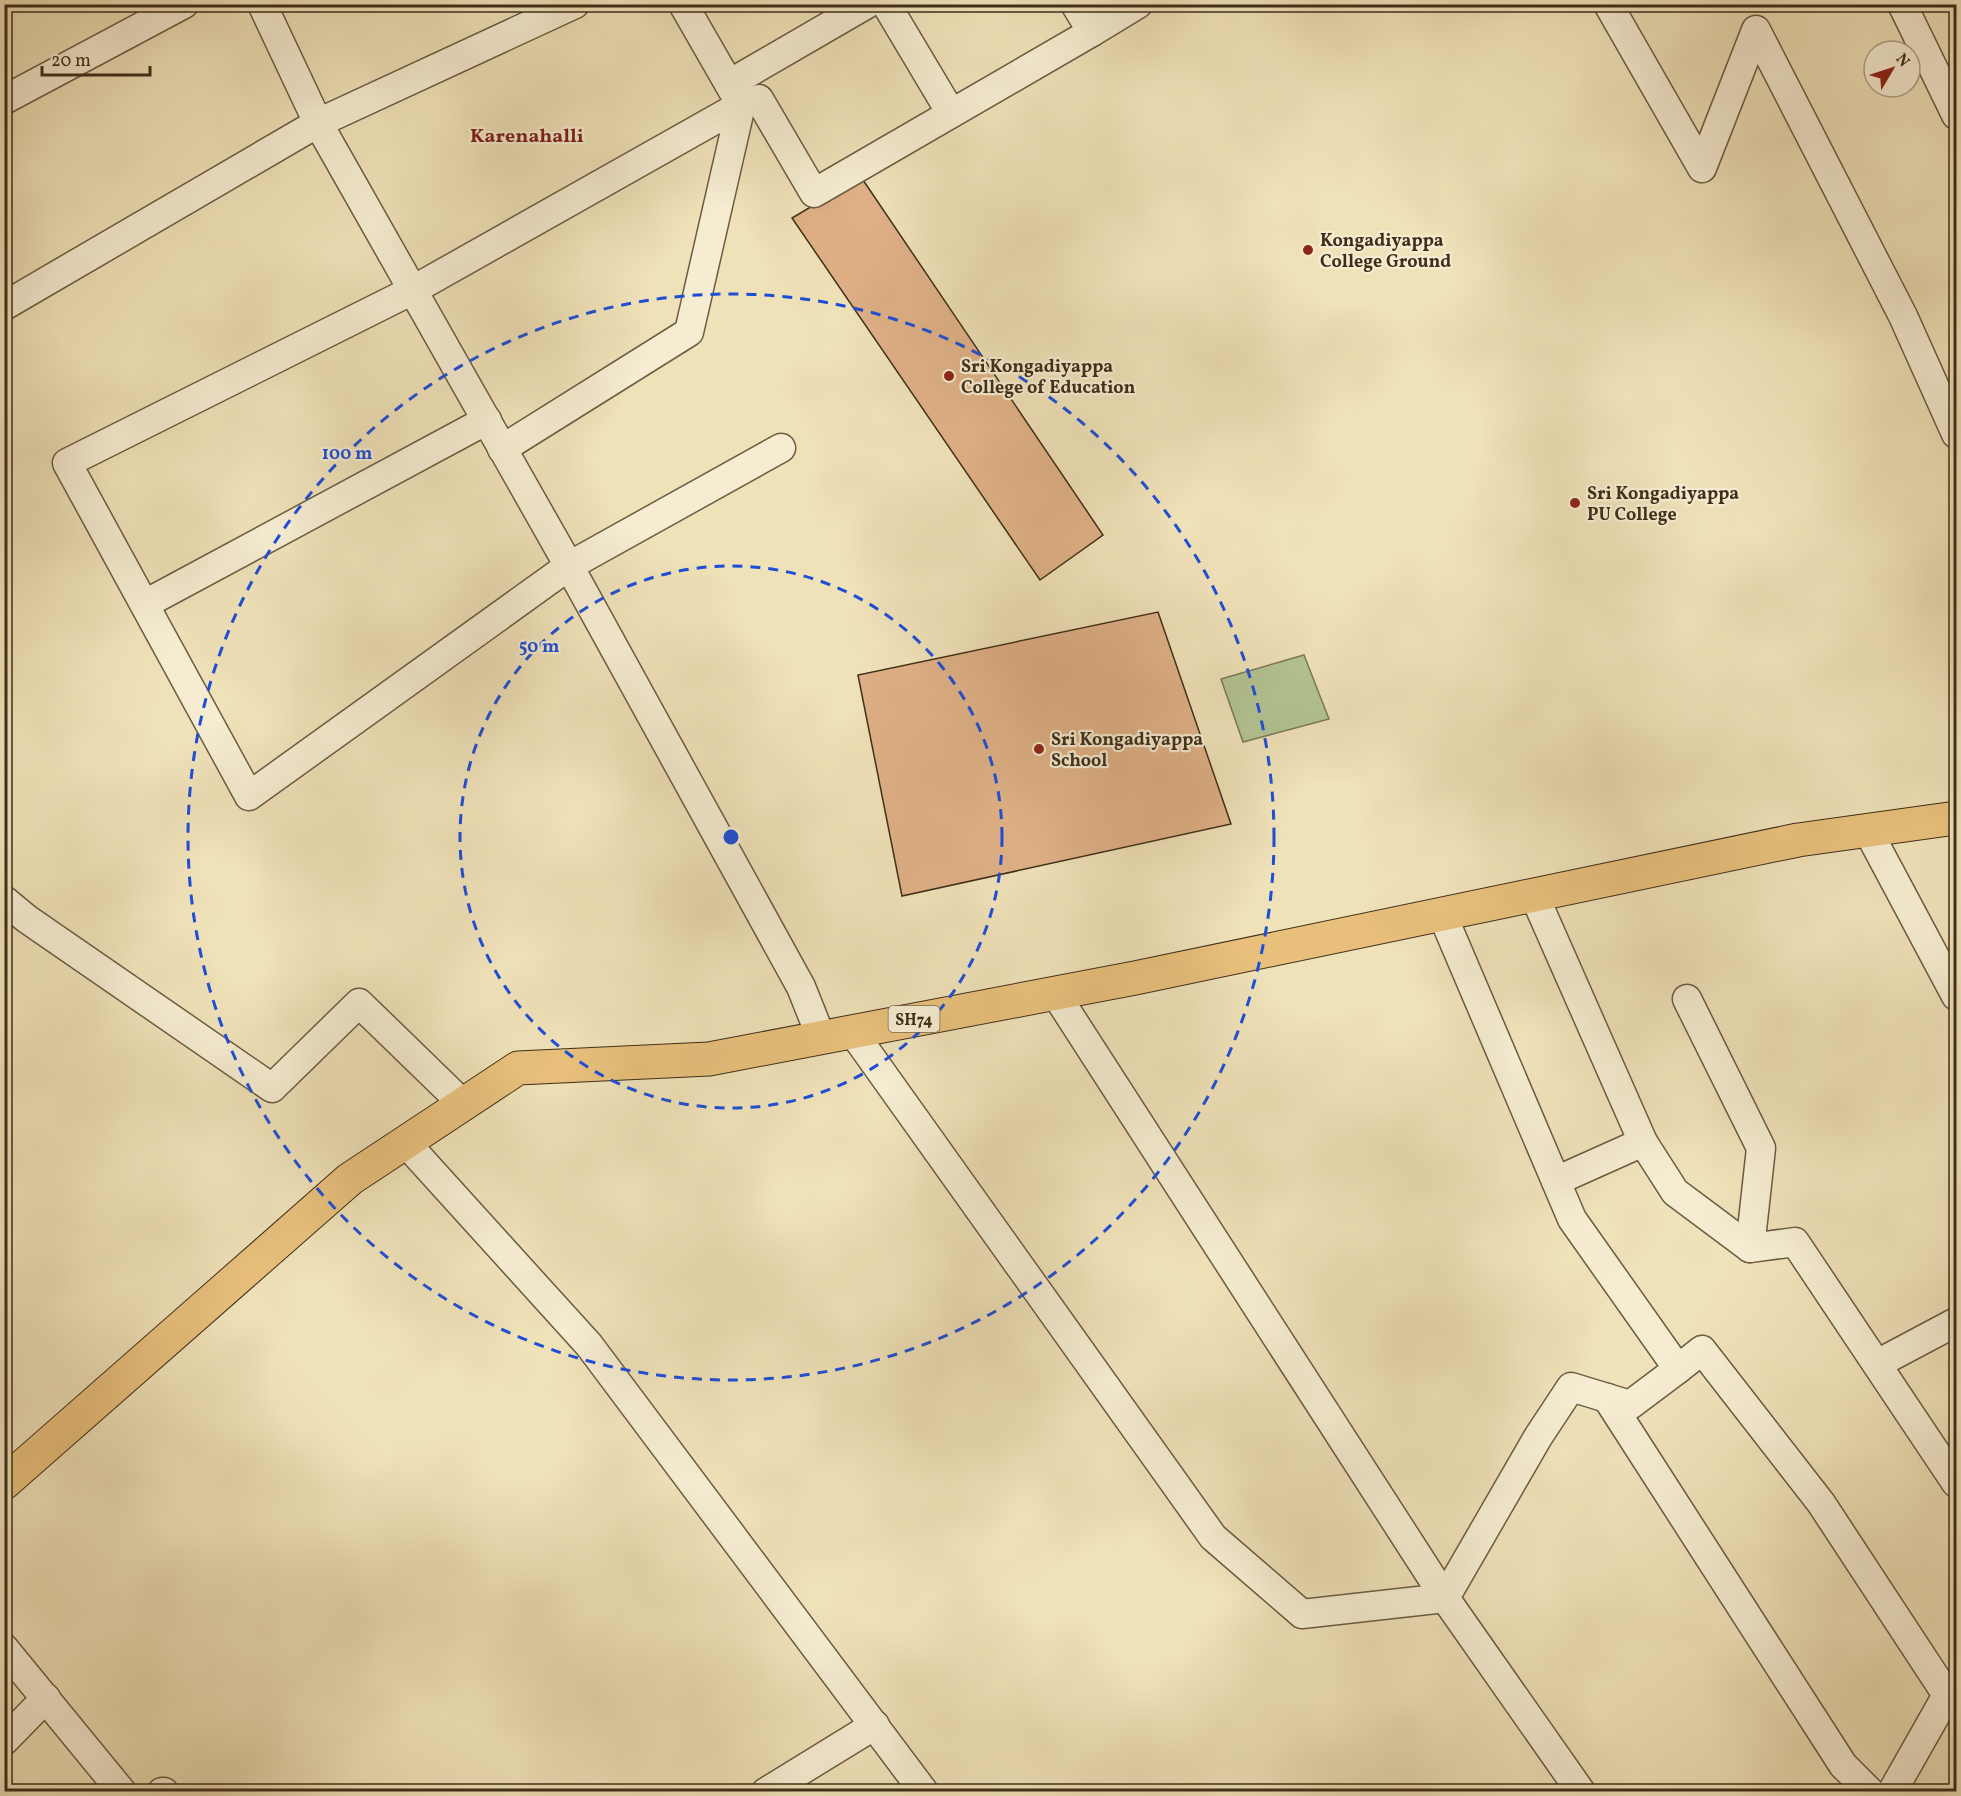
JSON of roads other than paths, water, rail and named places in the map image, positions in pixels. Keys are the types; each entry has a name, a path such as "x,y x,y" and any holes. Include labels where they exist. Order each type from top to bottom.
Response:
{"main road":[{"name":"SH74","path":"4,1483 350,1179 518,1068 709,1059 1055,993 1798,840 1956,818"}],"street":[{"path":"4,100 184,4"},
{"path":"262,4 318,123 569,566 801,987 1213,1537 1302,1614 1445,1598"},
{"path":"4,306 318,123 574,4"},
{"path":"502,449 689,333 735,94 683,4"},
{"path":"781,448 569,566 249,796 67,463 413,290 735,94 867,4"},
{"path":"886,4 951,113"},
{"path":"1075,4 1092,32"},
{"path":"735,94 759,99 814,193 1138,4"},
{"path":"1608,4 1701,168 1756,30 1903,316 1956,434"},
{"path":"1902,4 1950,86 1956,114"},
{"path":"145,604 487,420"},
{"path":"1868,831 1956,996"},
{"path":"1534,895 1642,1142 1675,1192 1750,1248 1795,1242 1956,1483"},
{"path":"4,900 27,919 272,1088 359,1003 463,1104"},
{"path":"1442,914 1572,1219 1678,1369"},
{"path":"1055,993 1445,1598 1581,1791"},
{"path":"1687,999 1761,1148 1750,1248"},
{"path":"405,1142 589,1345 924,1791"},
{"path":"1556,1181 1642,1142"},
{"path":"1877,1364 1956,1322"},
{"path":"1445,1598 1538,1437 1571,1387 1630,1405 1702,1350 1821,1503 1947,1695 1892,1791"},
{"path":"1607,1398 1843,1765 1870,1791"},
{"path":"4,1648 122,1791"},
{"path":"4,1741 46,1698"},
{"path":"766,1791 875,1725"}],"place":[{"name":"Kongadiyappa College Ground","path":"1308,250"},
{"name":"Sri Kongadiyappa College of Education","path":"949,376"},
{"name":"Sri Kongadiyappa PU College","path":"1575,503"},
{"name":"Sri Kongadiyappa School","path":"1039,749"}],"district":[{"name":"Karenahalli","path":"527,135"}]}
